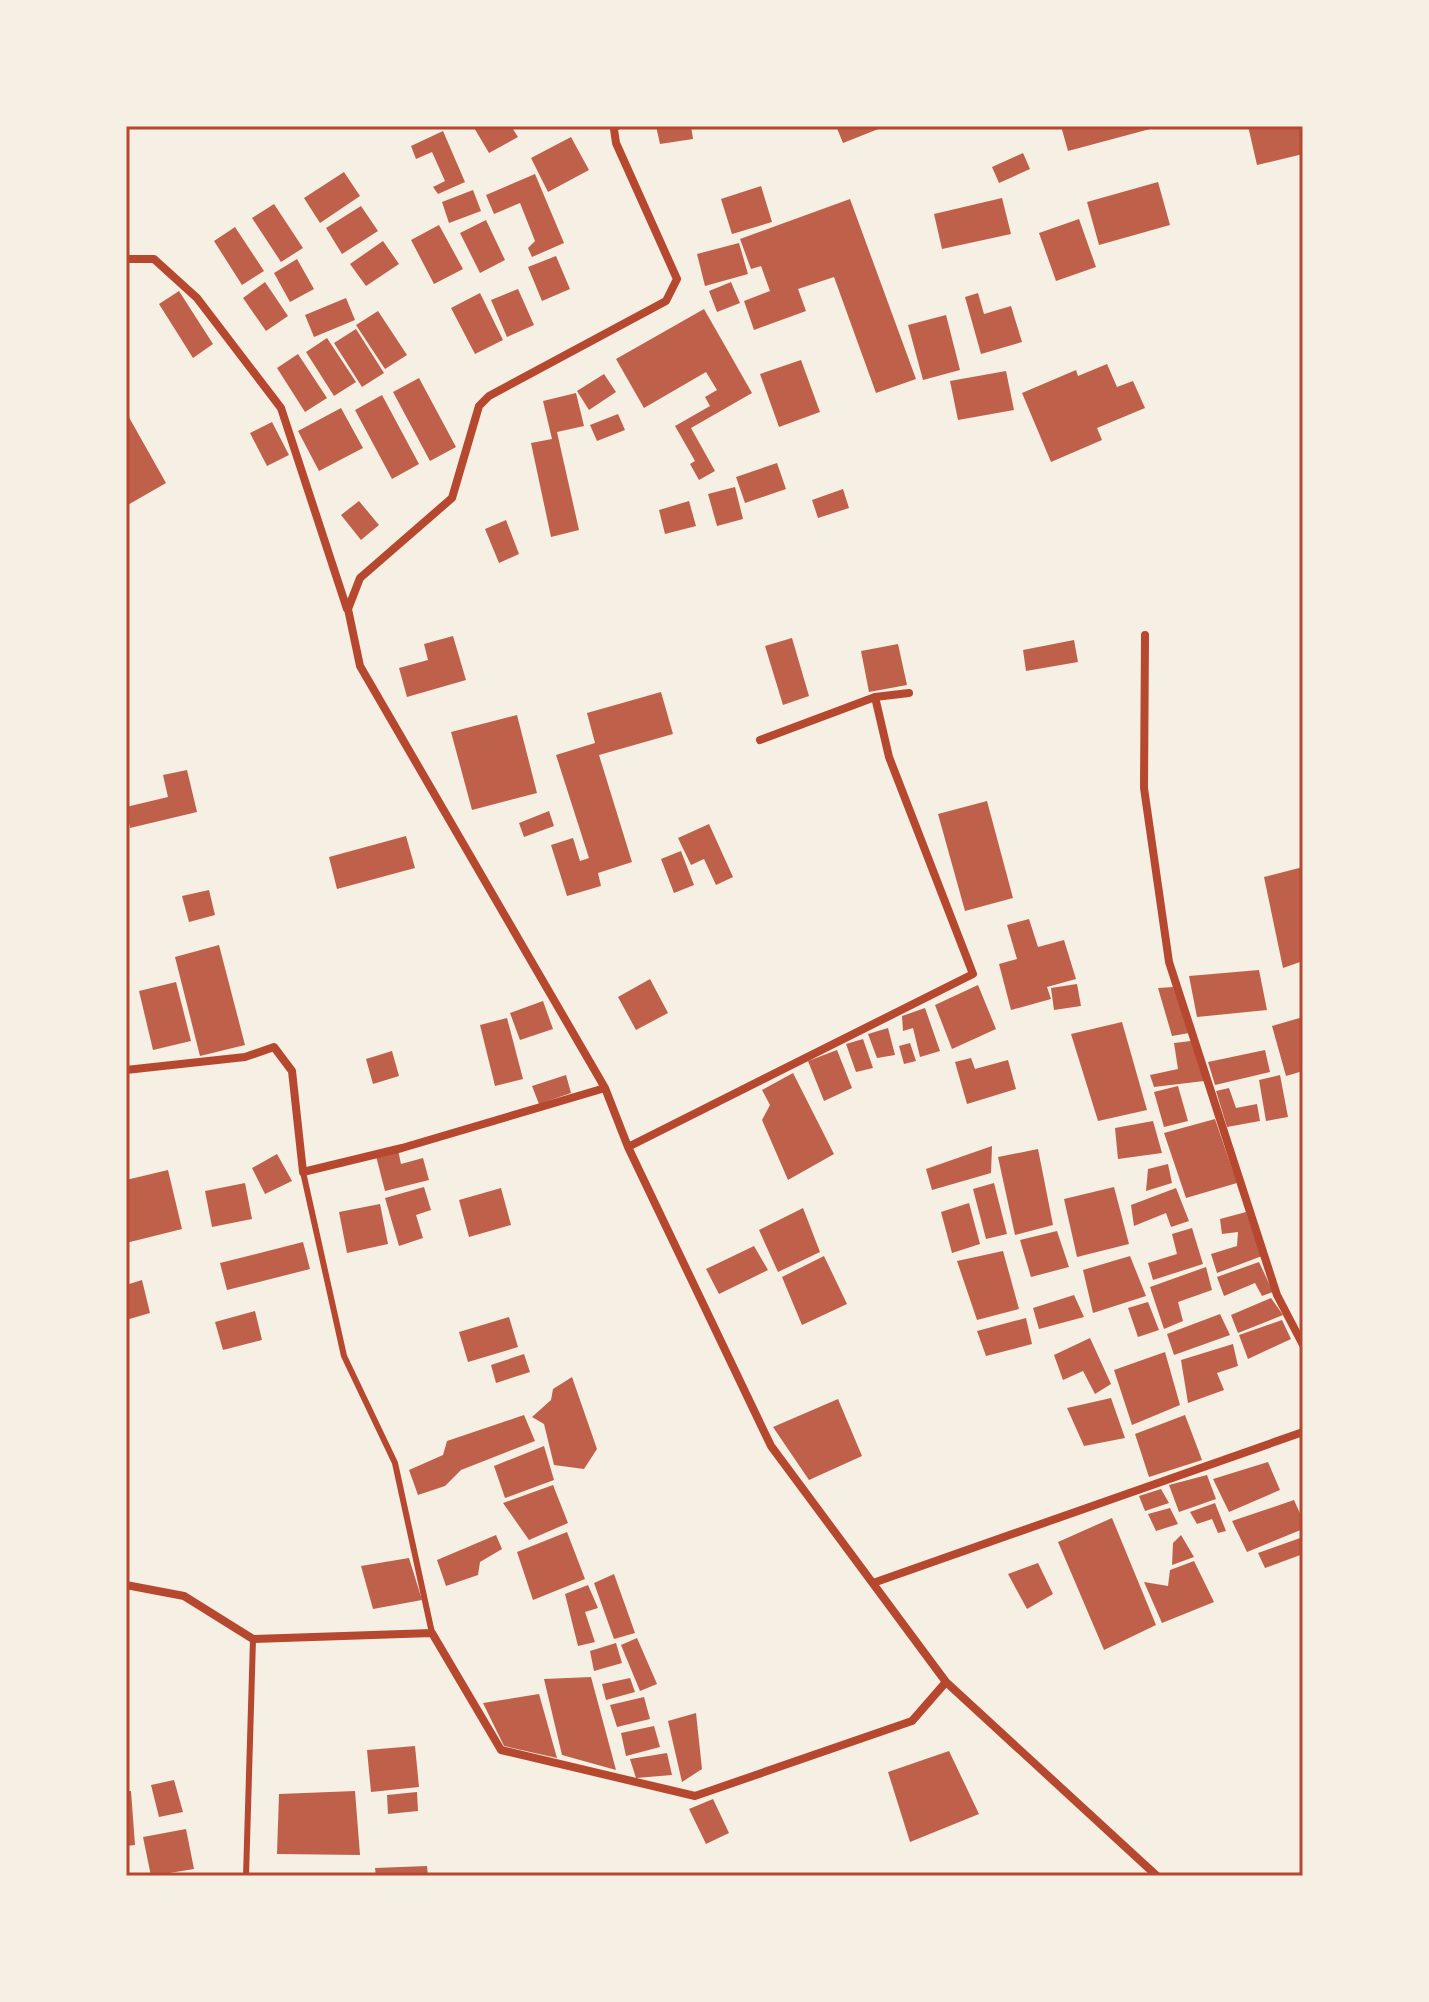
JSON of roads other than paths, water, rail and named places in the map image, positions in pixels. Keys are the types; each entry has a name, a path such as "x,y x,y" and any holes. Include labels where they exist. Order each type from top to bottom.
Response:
{"street":[{"path":"348,609 360,578 452,498 479,406 489,396 666,301 677,279 616,143 614,129 617,126"},
{"path":"126,259 154,259 197,298 281,408 348,609 360,666 605,1088 628,1147 771,1446 946,1682 1157,1876"},
{"path":"1145,635 1144,788 1169,962 1277,1295 1303,1345"},
{"path":"760,740 875,697 909,693"},
{"path":"628,1147 973,974 889,757 875,697"},
{"path":"126,1070 245,1057 274,1047 292,1071 303,1172 402,1148 605,1088"},
{"path":"873,1583 1303,1432"},
{"path":"126,1585 184,1596 253,1639 432,1633 501,1750 695,1796 912,1721 946,1682"}],"lane":[{"path":"303,1172 344,1356 395,1463 432,1633"},
{"path":"246,1876 253,1639"}]}
